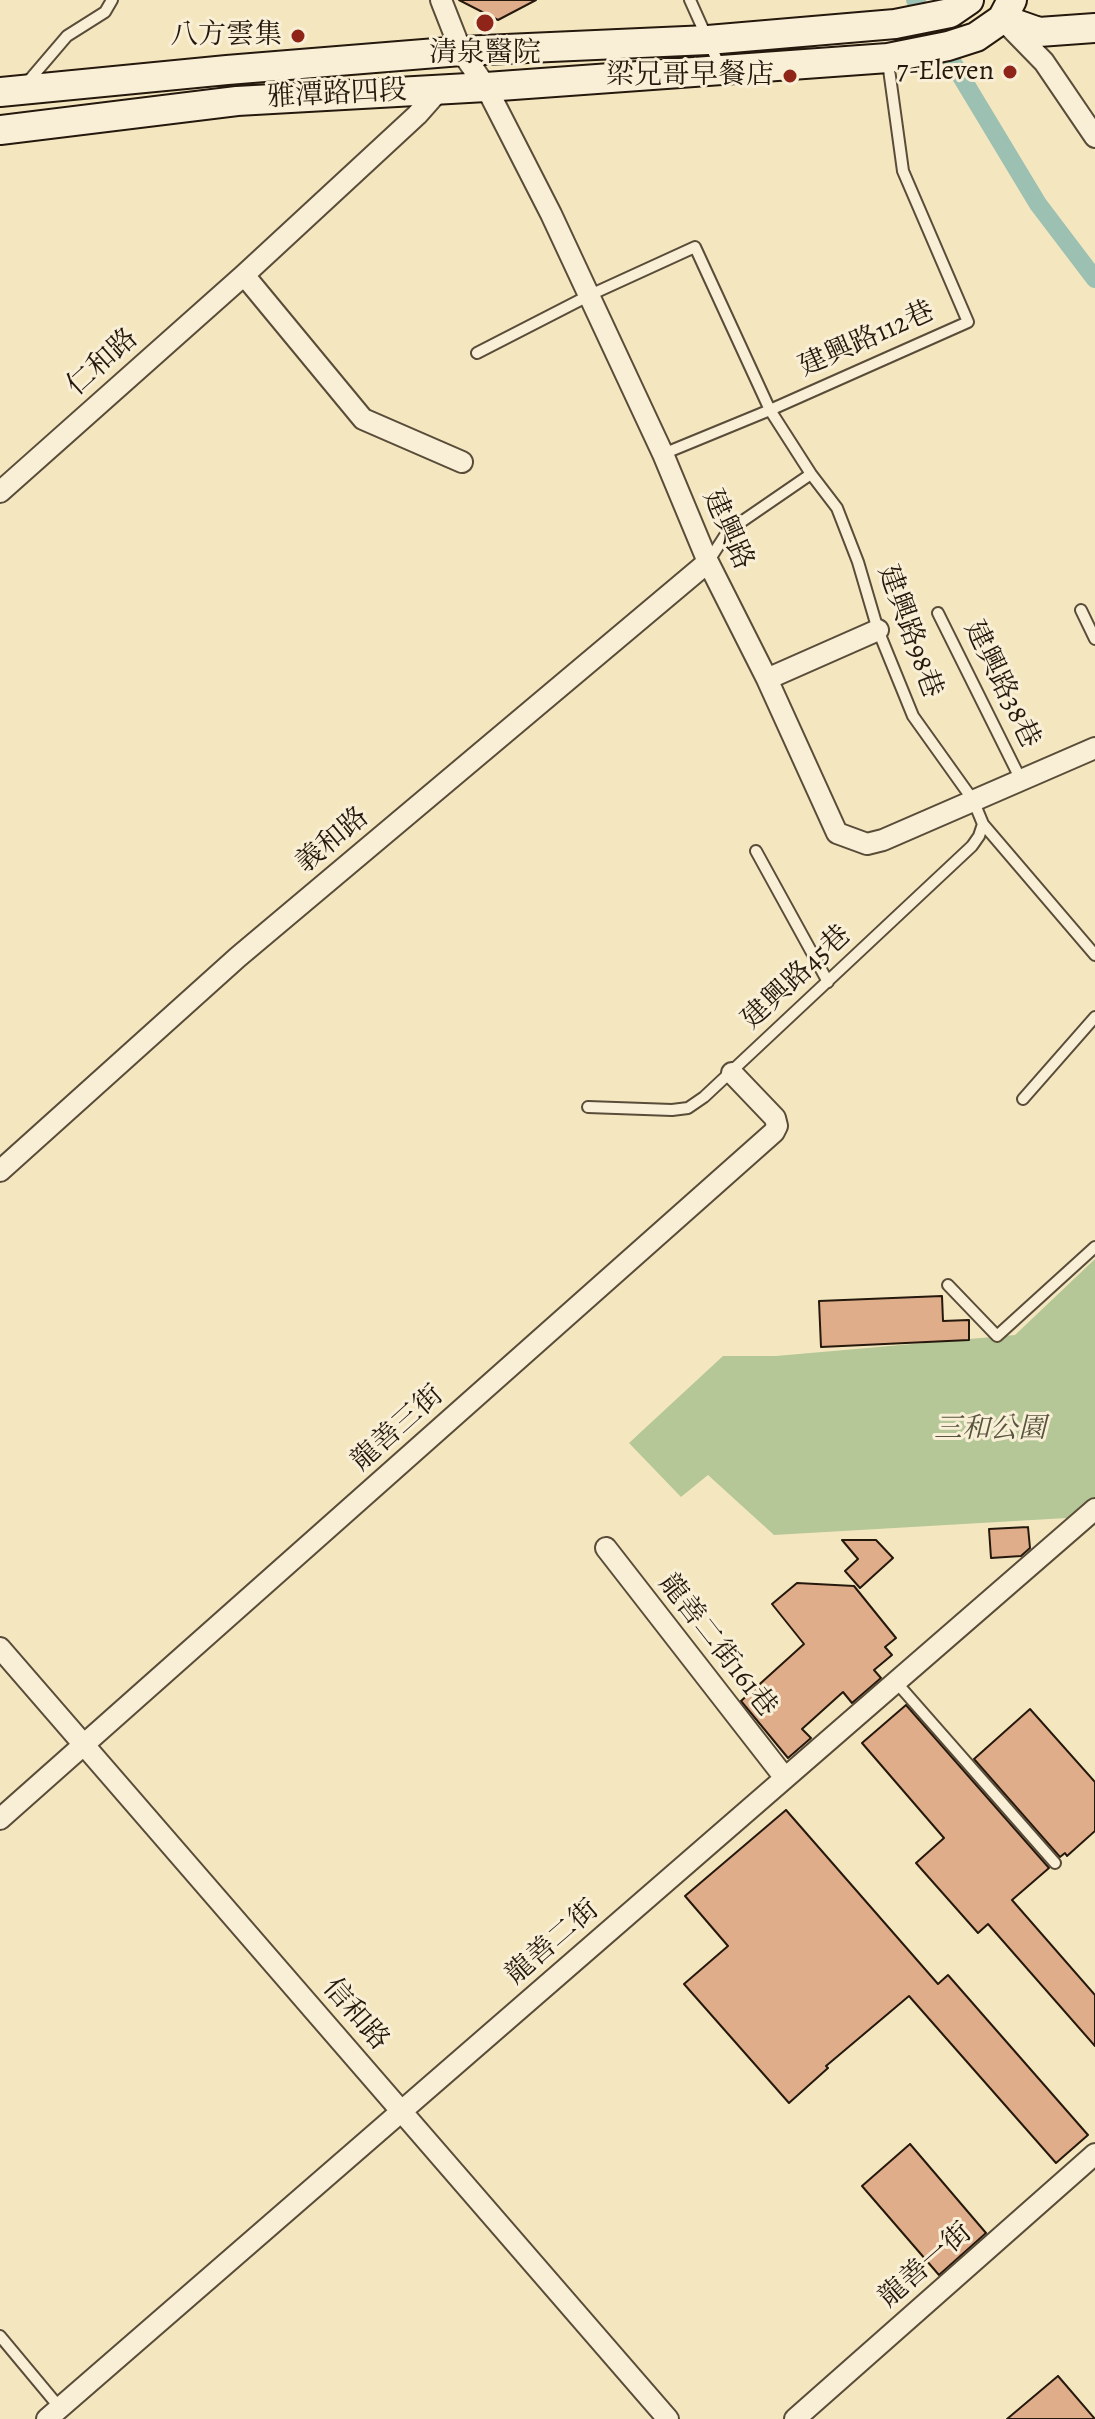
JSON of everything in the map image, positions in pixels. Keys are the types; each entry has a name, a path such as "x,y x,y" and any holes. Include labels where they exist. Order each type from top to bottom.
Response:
{"street":[{"name":"建興路","path":"441,0 461,51 486,87 590,295 663,454 708,562 767,679 837,833 867,844 883,840 1095,748"},
{"name":"雅潭路四段","path":"11,90 461,51 708,40 895,24 950,13 969,0"},
{"name":"雅潭路四段","path":"0,130 237,101 486,87 888,58 976,37 1003,6"},
{"path":"1003,6 1039,32 1095,28"},
{"path":"1003,6 1095,137"},
{"name":"仁和路","path":"0,492 244,275 417,115 440,89"},
{"path":"244,275 363,419 462,462"},
{"name":"義和路","path":"0,1171 238,957 708,562"},
{"path":"767,679 878,630"},
{"name":"龍善三街","path":"0,1819 774,1132 777,1126 775,1118 732,1073"},
{"name":"龍善二街","path":"54,2413 1095,1509"},
{"name":"龍善二街161巷","path":"606,1548 785,1778"},
{"name":"信和路","path":"0,1648 668,2419"},
{"name":"龍善一街","path":"795,2419 1095,2154"}],"lane":[{"path":"11,90 67,36 105,12 112,0"},
{"path":"690,0 722,71"},
{"name":"建興路112巷","path":"663,454 968,322 903,171 888,58"},
{"name":"建興路98巷","path":"590,295 695,247 770,410 837,508 858,562 878,630 913,716 973,800"},
{"path":"477,353 590,295"},
{"path":"708,562 728,531 811,474"},
{"path":"1081,610 1095,639"},
{"name":"建興路38巷","path":"938,613 1021,780"},
{"path":"973,800 983,824 1095,955"},
{"name":"建興路45巷","path":"588,1107 688,1108 732,1073 972,846 983,824"},
{"path":"756,851 828,982"},
{"path":"1023,1099 1095,1017"},
{"path":"948,1285 997,1336 1095,1247"},
{"path":"896,1682 1055,1863"},
{"path":"0,2336 54,2413"}],"green space":[{"name":"三和公園","path":"1095,1259 1095,1497 1067,1518 774,1535 708,1475 681,1497 629,1443 723,1356 776,1356 1015,1335"}],"building":[{"name":"清泉醫院","path":"459,0 536,0 498,20"},
{"path":"942,1296 943,1321 969,1320 969,1340 821,1347 819,1301"},
{"path":"1028,1527 1030,1548 1021,1556 991,1558 989,1529"},
{"path":"842,1540 876,1540 893,1558 860,1588 845,1571 858,1559"},
{"path":"797,1583 854,1586 896,1638 885,1647 892,1655 874,1670 881,1678 852,1703 843,1692 802,1729 811,1738 788,1758 741,1701 804,1644 772,1604"},
{"path":"906,1705 1049,1868 1012,1900 1095,1995 1095,2046 988,1924 978,1933 916,1863 944,1838 862,1743"},
{"path":"1030,1709 1095,1782 1095,1831 1067,1856 1065,1853 1060,1857 974,1759"},
{"path":"786,1810 938,1984 948,1975 1088,2135 1056,2163 909,1996 826,2066 828,2068 789,2103 684,1984 728,1946 685,1896"},
{"path":"910,2144 986,2233 939,2275 862,2186"},
{"path":"1058,2376 1095,2419 1007,2419"}],"waterway":[{"path":"915,0 1038,204 1095,279"}],"place":[{"name":"清泉醫院","path":"485,23"},
{"name":"八方雲集","path":"298,36"},
{"name":"7-Eleven","path":"1010,72"},
{"name":"梁兄哥早餐店","path":"790,76"}]}
